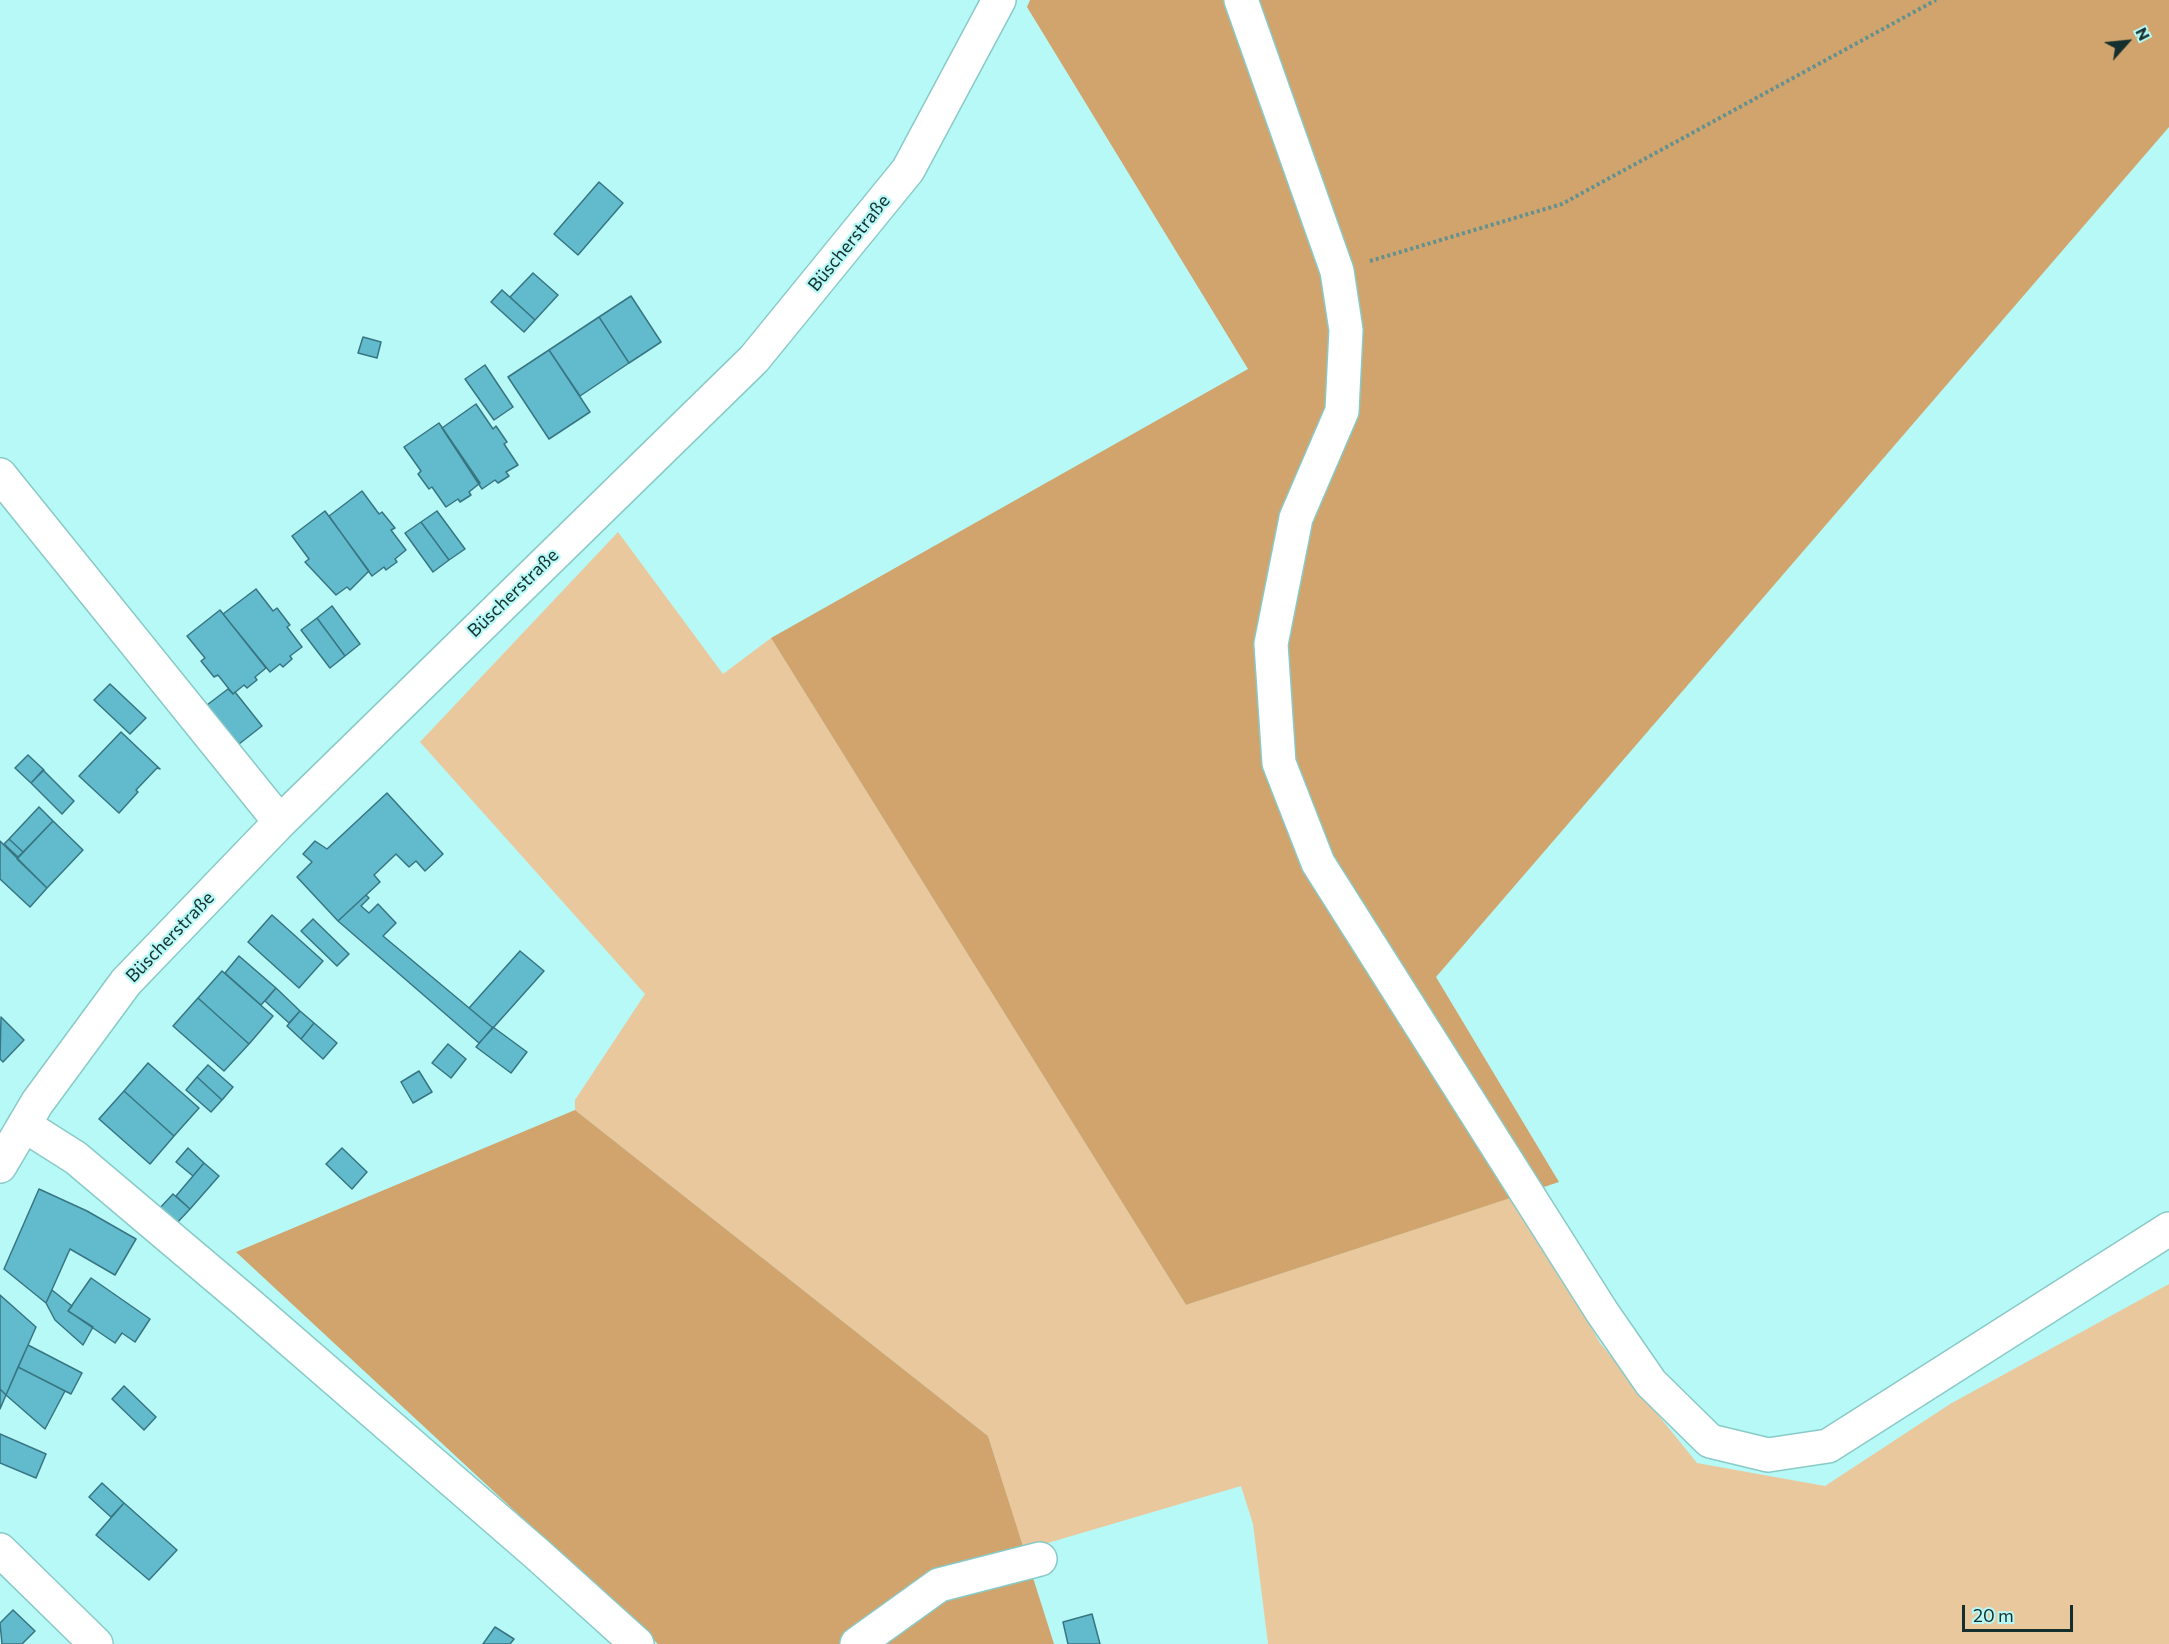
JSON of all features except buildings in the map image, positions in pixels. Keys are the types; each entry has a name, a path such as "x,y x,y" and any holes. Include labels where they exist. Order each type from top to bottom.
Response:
{"street":[{"name":"Büscherstraße","path":"0,1166 24,1125 126,982 280,822 754,359 908,170 999,0"},
{"path":"1241,0 1337,271 1346,330 1342,411 1296,518 1271,644 1279,763 1318,862 1602,1312 1651,1383 1710,1441 1768,1455 1828,1446 2169,1229"},
{"path":"0,475 280,822"},
{"path":"24,1125 76,1158 244,1300 537,1553 637,1644"},
{"path":"0,1550 96,1644"},
{"path":"857,1644 939,1585 1040,1559"}],"path":[{"path":"1337,271 1562,204 1936,0"}],"shaded area":[{"path":"1030,0 2169,0 2169,127 1436,977 1559,1182 1186,1305 771,638 1248,369 1027,7"},
{"path":"618,532 723,674 771,638 1186,1305 1516,1196 1600,1343 1697,1463 1825,1486 1950,1404 2169,1284 2169,1644 1268,1644 1253,1524 1241,1486 1024,1550 988,1436 575,1110 575,1100 645,994 420,742"},
{"path":"575,1110 988,1436 1054,1644 658,1644 236,1252"}]}
